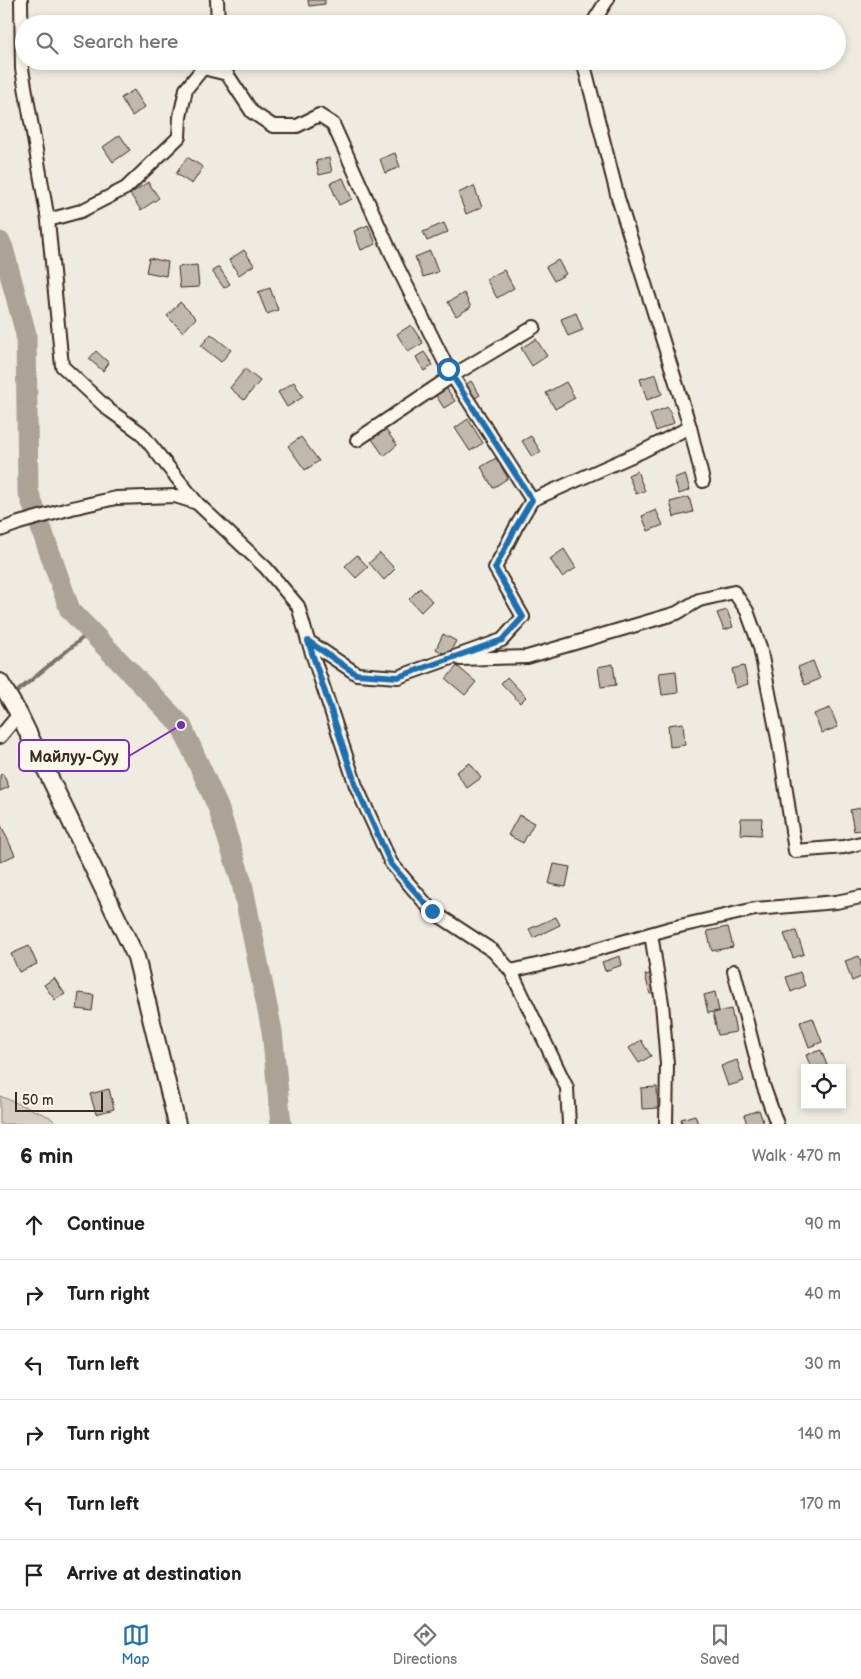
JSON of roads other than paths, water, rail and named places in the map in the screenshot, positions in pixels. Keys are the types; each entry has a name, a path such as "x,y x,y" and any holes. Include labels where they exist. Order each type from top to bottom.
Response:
{"main road":[{"path":"0,682 17,709 136,958 177,1124"}],"street":[{"path":"20,0 20,15"},
{"path":"217,0 218,15"},
{"path":"598,15 607,0"},
{"path":"22,70 48,220 62,366 109,410 140,433 197,503 266,568 298,606 356,786 391,864 432,911 493,951 512,971 567,1088 569,1124"},
{"path":"48,220 81,211 126,188 179,137 180,117 186,89 201,70"},
{"path":"211,70 226,74 252,112 273,126 296,126 319,115 333,124 398,268 452,376 532,500"},
{"path":"586,70 618,198 690,427 703,481"},
{"path":"357,440 452,376 534,327"},
{"path":"308,641 356,674 398,677 502,640 523,617 495,568 532,500 643,451 690,427"},
{"path":"0,530 72,508 116,498 176,496 197,503"},
{"path":"447,660 527,657 669,616 699,600 734,592 747,611 760,647 779,744 795,851 861,843"},
{"path":"0,737 17,709"},
{"path":"512,971 651,934 755,910 860,900"},
{"path":"651,934 662,1003 667,1064 666,1124"},
{"path":"734,972 763,1085 777,1124"}],"waterway":[{"path":"0,242 26,334 28,491 70,610 181,725 218,807 242,883 272,1031 281,1124"},
{"path":"13,695 91,631"}],"place":[{"name":"Майлуу-Суу","path":"181,725"}]}
